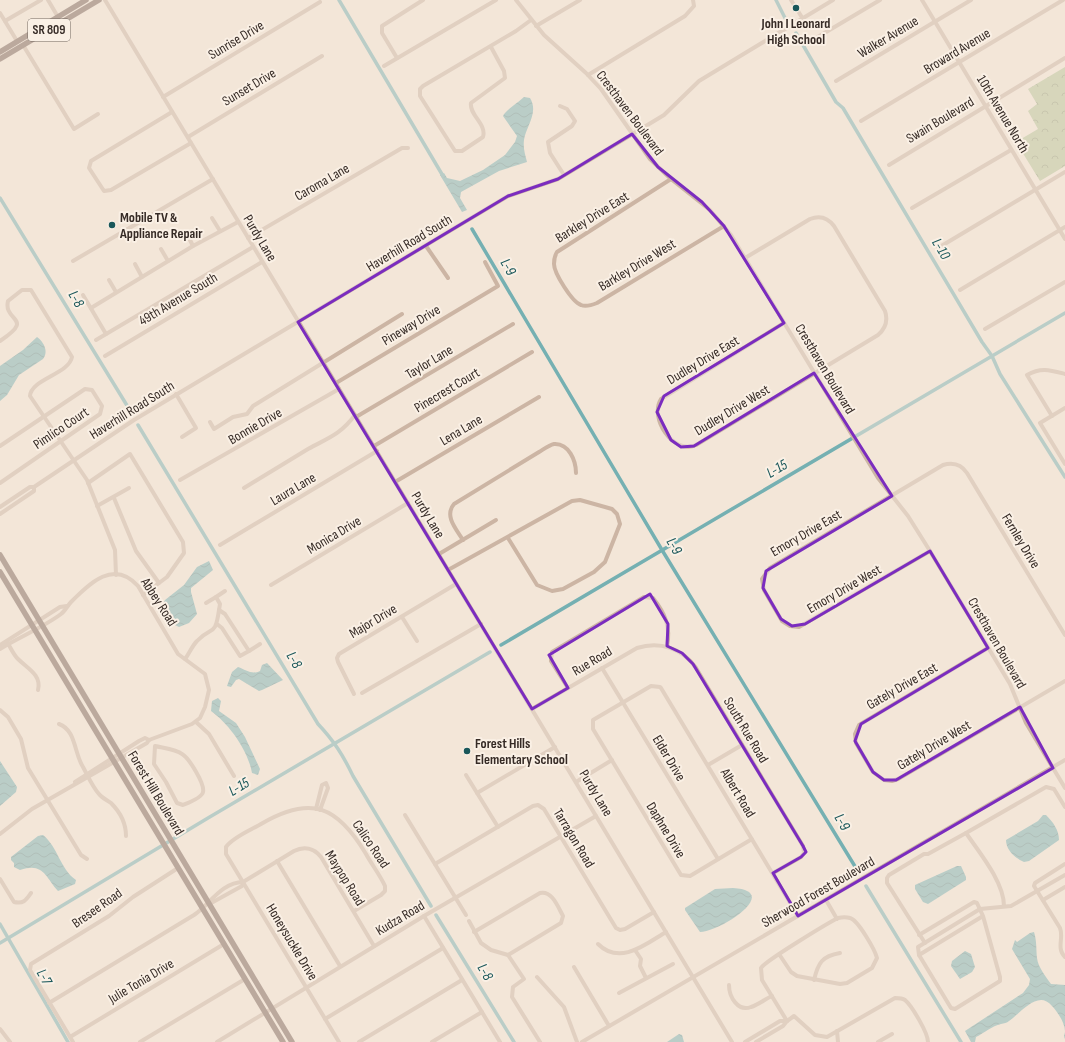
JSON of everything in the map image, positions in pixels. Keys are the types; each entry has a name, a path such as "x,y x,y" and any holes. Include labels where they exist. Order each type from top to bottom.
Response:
{"main road":[{"name":"SR 809","path":"0,52 86,0"},
{"name":"SR 809","path":"0,59 99,0"},
{"path":"23,45 26,39 46,27 56,18"},
{"path":"0,56 15,46 17,41"},
{"name":"Forest Hill Boulevard","path":"0,555 39,623 292,1042"},
{"name":"Forest Hill Boulevard","path":"0,572 283,1042"}],"street":[{"path":"5,21 41,0"},
{"path":"48,0 56,18"},
{"name":"Purdy Lane","path":"105,0 732,1042"},
{"path":"397,58 382,32 382,26 423,0"},
{"path":"384,66 496,0"},
{"name":"Cresthaven Boulevard","path":"516,0 536,26 588,75 610,100 650,159 671,180 702,202 724,226 745,258 878,478 908,516 930,551 1010,684 1028,727 1065,788"},
{"path":"536,26 580,0"},
{"path":"588,75 685,16 694,6 693,0"},
{"path":"791,0 803,19"},
{"name":"Haverhill Road South","path":"0,507 30,486 34,487 134,420 176,394 516,192 549,183 632,134 668,112 699,81 833,0"},
{"path":"811,41 880,0"},
{"name":"10th Avenue North","path":"922,0 1065,239"},
{"name":"Walker Avenue","path":"836,81 971,0"},
{"name":"Broward Avenue","path":"861,121 1063,0"},
{"name":"Sunrise Drive","path":"163,97 320,2"},
{"path":"0,13 17,41"},
{"path":"491,47 504,71 505,78 471,103 471,109 484,130 483,137 462,151 455,151 424,103 419,92 423,86 516,32 531,20"},
{"path":"23,45 74,129 98,114"},
{"name":"Sunset Drive","path":"188,138 322,56"},
{"name":"Swain Boulevard","path":"889,165 1065,58"},
{"path":"560,106 567,109 576,121 572,126 548,142 550,153 564,175"},
{"path":"172,112 90,163 90,170 104,191 111,190 191,143"},
{"name":"Caroma Lane","path":"248,238 402,148 408,148"},
{"path":"912,208 1011,150"},
{"path":"938,248 1065,172"},
{"path":"73,261 213,179"},
{"name":"Barkley Drive East","path":"565,287 554,266 554,259 559,250 671,180"},
{"name":"Dudley Drive West","path":"665,430 677,445 685,447 694,446 878,335 885,326 885,310 831,222 819,217 810,219 745,258"},
{"path":"212,218 220,231"},
{"path":"91,308 193,246 238,222"},
{"name":"Barkley Drive West","path":"565,287 573,299 579,303 585,305 594,304 724,226"},
{"path":"960,290 1065,227"},
{"path":"186,234 193,246"},
{"path":"426,246 448,278"},
{"path":"96,340 253,247"},
{"path":"161,249 168,261"},
{"name":"49th Avenue South","path":"105,356 262,262"},
{"name":"Pineway Drive","path":"336,383 498,286 485,262"},
{"path":"135,264 142,277"},
{"path":"109,280 116,292"},
{"path":"985,329 1065,282"},
{"path":"0,341 17,328 16,321 8,307 8,301 22,290 31,290 72,357 70,363 32,389 30,392 32,399 88,483 115,550 116,575 105,575 96,579 67,606 60,607 33,627 0,645"},
{"path":"83,295 106,334"},
{"path":"210,422 214,429 233,417 246,414 253,406 402,314"},
{"name":"Dudley Drive East","path":"665,430 657,412 659,403 664,396 784,323"},
{"name":"Taylor Lane","path":"244,488 333,437 343,430 356,416 513,324"},
{"name":"Pinecrest Court","path":"374,446 532,352"},
{"path":"1052,416 1027,375 1044,368 1064,374"},
{"name":"Pimlico Court","path":"0,446 85,389 92,390 102,406 102,412 0,483"},
{"name":"Bonnie Drive","path":"180,480 339,389"},
{"path":"176,394 196,428 182,437"},
{"name":"Lena Lane","path":"396,482 538,397"},
{"path":"1065,408 1040,423 1065,464"},
{"path":"463,540 451,519 450,509 454,504 539,452 553,445 562,446 568,450 576,464 576,473"},
{"name":"Laura Lane","path":"220,546 377,451"},
{"path":"88,483 130,454 185,547 183,555 167,577 143,595"},
{"name":"Emory Drive East","path":"773,607 762,586 763,577 768,569 943,465 955,464"},
{"name":"Fernley Drive","path":"955,464 962,467 967,472 1065,635"},
{"name":"Haverhill Road South","path":"0,514 34,491 34,487"},
{"path":"97,506 114,498 129,488"},
{"path":"114,498 137,553 159,583"},
{"path":"448,570 575,500 612,509 617,514 620,521 606,562 588,575 557,591 548,590 537,585 508,538"},
{"name":"Monica Drive","path":"271,585 408,504"},
{"path":"439,554 496,520"},
{"name":"Emory Drive West","path":"773,607 786,624 794,627 801,626 930,551"},
{"name":"Abbey Road","path":"116,575 134,582 178,654 205,674 209,684 205,707 196,722"},
{"name":"Major Drive","path":"354,694 338,662 337,658 339,654 456,584"},
{"path":"206,603 225,591"},
{"path":"568,688 550,656 554,650 648,596 654,600 668,624 669,633 667,646"},
{"path":"185,660 197,641 214,630 217,624 220,604 216,597"},
{"path":"219,610 225,614 249,651"},
{"path":"402,617 417,641"},
{"path":"217,624 222,628 240,656 260,644"},
{"path":"362,693 481,624"},
{"path":"0,649 7,642"},
{"path":"7,642 15,656 33,671 40,683 38,690"},
{"name":"Rue Road","path":"532,709 637,648 650,645 667,646"},
{"name":"South Rue Road","path":"667,646 682,653 693,664 804,848 804,853 801,856 773,873"},
{"name":"Gately Drive East","path":"865,758 855,738 860,724 988,648"},
{"name":"Elder Drive","path":"602,668 718,859"},
{"name":"Gately Drive West","path":"865,758 878,777 887,781 896,780 1065,681"},
{"name":"Albert Road","path":"623,702 651,686 656,685 661,688 798,916"},
{"name":"Daphne Drive","path":"623,702 595,719 592,725 681,875 688,877 752,839"},
{"path":"0,710 8,717 24,746 26,765 81,855 87,858"},
{"path":"0,834 27,812 120,756 147,743 149,740 196,722 209,734 234,776"},
{"path":"59,724 65,726 70,732 76,754 99,794 112,804 119,814 126,827 126,836"},
{"path":"708,765 742,745"},
{"path":"155,746 181,753 194,769 203,790 200,795 182,805 177,803 153,762 155,746"},
{"path":"477,793 555,747"},
{"path":"576,782 612,760"},
{"name":"Sherwood Forest Boulevard","path":"582,1042 1065,760"},
{"path":"466,775 498,827"},
{"path":"326,783 328,788 318,810 322,785 326,783"},
{"path":"925,943 887,882 889,875 924,854 928,854 1046,787 1054,789 1065,807"},
{"name":"Tarragon Road","path":"435,864 533,806 538,805 544,809 616,928 620,930 625,929 654,912"},
{"name":"Calico Road","path":"226,854 226,847 229,844 280,813 299,808 318,810 337,818 353,833 384,884 385,891 381,895 354,912"},
{"path":"405,815 466,915"},
{"name":"Kudza Road","path":"217,1042 340,966 596,816"},
{"path":"966,833 993,874 1004,899 1004,906"},
{"name":"Maypop Road","path":"49,1003 203,909 220,892 237,882 243,882 300,848 308,848 316,852 374,946"},
{"name":"Honeysuckle Drive","path":"226,854 339,1042"},
{"path":"277,861 340,966"},
{"path":"1065,864 1034,883 1034,886 1061,932 1060,947 1061,953 1065,957"},
{"name":"Bresee Road","path":"49,1003 30,970 30,966 109,916 132,897 178,868"},
{"path":"919,935 974,902 977,903 980,909 984,916 1000,977 998,983 953,1009 919,955 918,947 980,909 1004,906 1019,902 1065,875"},
{"path":"0,879 14,902 21,903 26,901 31,893"},
{"path":"1043,900 1065,887"},
{"path":"474,932 545,892 551,896 563,919 559,925 508,955"},
{"path":"826,900 837,919"},
{"path":"424,916 500,1042"},
{"path":"919,955 984,916"},
{"path":"779,954 794,975 814,980 847,983 870,970 876,963 876,954 857,923 849,918 837,919 779,954 766,962 760,970 762,980 787,1021"},
{"path":"469,921 478,939 487,947 508,955 524,980 514,987 512,997 540,1042"},
{"path":"598,944 605,950 616,954 627,953 666,932"},
{"name":"Julie Tonia Drive","path":"70,1037 224,944"},
{"path":"325,1019 443,948"},
{"path":"635,950 641,959 640,966 646,978"},
{"path":"814,980 817,966 821,961 832,954 840,954"},
{"path":"619,993 673,964"},
{"path":"574,967 610,1026"},
{"path":"537,977 564,1007 577,1042"},
{"path":"140,1042 245,978"},
{"path":"359,1042 462,980"},
{"path":"729,985 732,999 743,1007 752,1007 772,996"},
{"path":"759,1041 783,1026 794,1016 820,1037 827,1037 891,999 900,998 907,1003 923,1026 927,1034 928,1042"},
{"path":"49,1003 73,1042"},
{"path":"432,1042 482,1012"},
{"path":"745,1042 780,1021 787,1021"},
{"path":"0,1028 10,1042"},
{"path":"837,1031 838,1042"},
{"path":"878,1042 892,1034"}],"highlighted area":[{"path":"632,134 658,167 702,202 724,226 784,323 664,396 657,412 671,440 681,447 694,446 814,373 892,496 766,571 763,588 781,619 792,626 805,624 930,551 988,648 861,724 855,741 873,772 884,780 896,780 1020,707 1053,768 798,916 773,873 801,857 806,852 693,664 682,653 667,646 668,624 650,594 549,655 568,688 532,709 298,322 508,196 558,179"}],"green space":[{"path":"1065,67 1065,166 1040,181 1016,142 1038,129 1028,111 1037,104 1028,89"}],"water":[{"path":"524,97 530,98 533,109 533,114 524,140 527,162 499,171 461,192 460,198 467,210 462,212 440,175 444,173 447,178 460,181 483,170 505,155 515,142 517,136 503,116"},
{"path":"37,337 45,347 45,356 43,359 19,375 7,395 0,401 0,366 23,350"},
{"path":"209,561 213,570 191,588 197,614 189,623 179,627 173,624 162,605 165,600 184,585 197,567"},
{"path":"267,663 283,680 259,691 239,679 236,680 231,687 227,686 232,672 238,667 249,672 257,672 260,671 262,665"},
{"path":"218,698 221,701 219,711 236,723 245,737 260,769 258,775 252,773 250,764 237,738 218,716 211,711 212,701"},
{"path":"0,761 17,787 16,792 0,806"},
{"path":"1043,815 1046,815 1053,823 1057,830 1059,840 1029,861 1024,862 1012,853 1006,844 1006,840 1038,821"},
{"path":"43,835 52,846 66,870 76,880 75,884 58,891 39,869 28,868 20,870 14,867 11,857 38,836"},
{"path":"957,866 961,866 966,880 928,904 923,902 915,889 915,885"},
{"path":"733,888 747,891 752,896 750,903 743,911 721,926 700,932 685,908 715,889"},
{"path":"1034,932 1038,961 1042,972 1051,984 1065,985 1065,1028 1052,1006 1047,1001 1041,1000 1030,1004 1008,1022 991,1028 976,1037 975,1042 971,1042 965,1031 1023,993 1029,985 1030,979 1012,949 1015,940 1017,942"},
{"path":"965,951 971,954 975,967 972,972 960,979 951,966 952,961"},
{"path":"679,1034 682,1035 684,1042 667,1042"}],"waterway":[{"name":"L-9","path":"339,0 443,176"},
{"name":"L-10","path":"776,0 785,18"},
{"name":"L-10","path":"796,33 836,102 843,108 982,342 992,356 1000,374 1065,477"},
{"name":"L-8","path":"0,198 131,412"},
{"name":"L-9","path":"472,229 662,550 859,873"},
{"name":"L-15","path":"501,645 1065,313"},
{"name":"L-8","path":"138,425 318,724 329,736 342,755 431,906"},
{"name":"L-15","path":"0,943 208,818 490,652"},
{"name":"L-9","path":"866,886 961,1042"},
{"name":"L-8","path":"436,915 514,1042"},
{"name":"L-7","path":"0,924 68,1042"}],"place":[{"name":"John I Leonard High School","path":"796,8"},
{"name":"Mobile TV & Appliance Repair","path":"112,225"},
{"name":"Forest Hills Elementary School","path":"467,751"}]}
